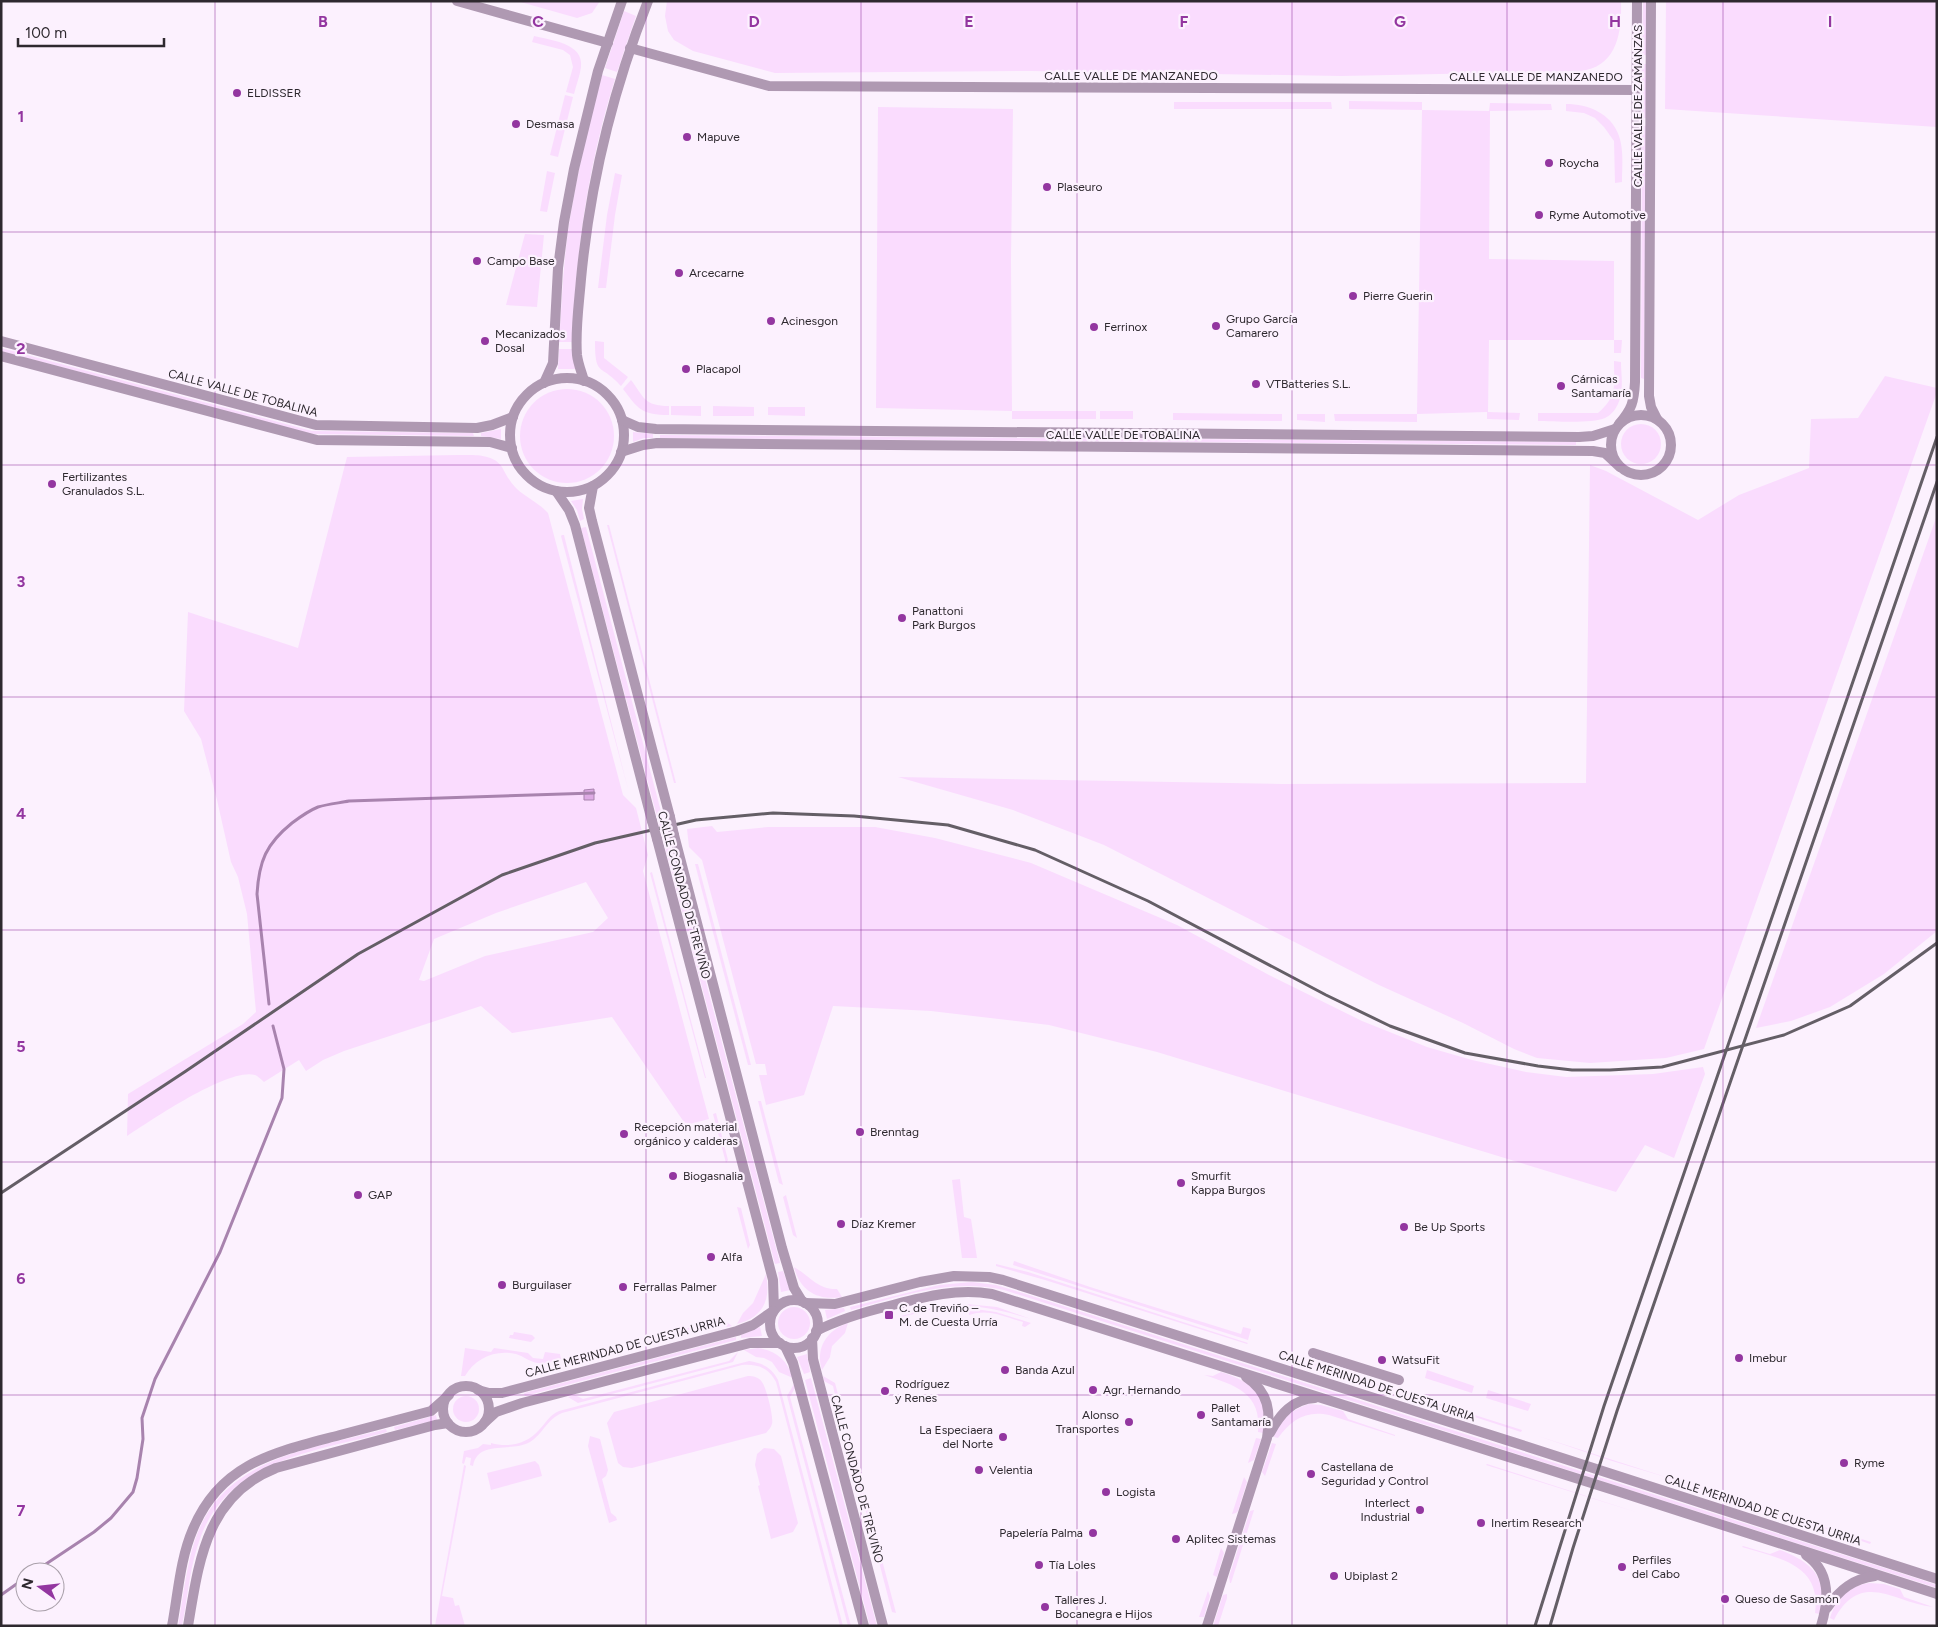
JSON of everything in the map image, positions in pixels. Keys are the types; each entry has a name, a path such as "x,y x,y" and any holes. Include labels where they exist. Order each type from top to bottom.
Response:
{"street":[{"path":"457,1 608,43"},
{"path":"544,383 553,362 558,268 574,169 588,107 622,1"},
{"path":"584,381 578,359 577,345 585,242 606,131 630,48 648,1"},
{"name":"CALLE VALLE DE ZAMANZAS","path":"1617,427 1629,413 1634,395 1638,1"},
{"name":"CALLE VALLE DE ZAMANZAS","path":"1651,1 1649,396 1651,407 1657,419"},
{"name":"CALLE VALLE DE MANZANEDO","path":"630,48 769,86 1637,90"},
{"name":"CALLE VALLE DE TOBALINA","path":"1,341 316,425 482,428 513,417"},
{"path":"1,356 317,440 490,442 512,448"},
{"path":"564,379 584,381 599,388 610,398 622,420 624,430 621,452 608,475 593,486 568,492 556,491 541,486 529,477 517,463 512,448 510,432 513,417 520,403 531,391 544,383 564,379"},
{"path":"1636,415 1645,415 1657,419 1665,426 1670,437 1671,451 1666,462 1655,471 1641,475 1633,474 1620,467 1612,452 1613,435 1617,427 1629,417 1636,415"},
{"name":"CALLE VALLE DE TOBALINA","path":"622,420 646,429 665,430 1580,437 1593,436 1617,427"},
{"name":"CALLE VALLE DE TOBALINA","path":"621,452 657,443 1593,451 1605,453 1620,467"},
{"name":"CALLE CONDADO DE TREVIÑO","path":"593,486 590,508 592,521 782,1248 794,1288 803,1302"},
{"name":"CALLE CONDADO DE TREVIÑO","path":"556,491 569,510 575,525 773,1280 774,1311"},
{"name":"CALLE MERINDAD DE CUESTA URRIA","path":"803,1302 840,1303 920,1282 954,1276 996,1279 1525,1446 1937,1579"},
{"path":"449,1395 444,1408 448,1423 455,1429 464,1432 475,1431 496,1412 522,1403 750,1343 801,1346 814,1335 840,1319 930,1295 959,1291 980,1292 1015,1300 1237,1370 1937,1594"},
{"path":"814,1335 816,1316 812,1308 803,1302 795,1300 785,1301 774,1311 770,1328 773,1336 783,1344 793,1363 864,1626"},
{"name":"CALLE MERINDAD DE CUESTA URRIA","path":"478,1390 502,1393 736,1331 753,1325 774,1311"},
{"name":"CALLE CONDADO DE TREVIÑO","path":"814,1335 813,1359 883,1626"},
{"path":"1313,1353 1399,1380"},
{"path":"1207,1626 1267,1438 1270,1413 1265,1397 1254,1382 1237,1370"},
{"path":"172,1626 192,1530 200,1514 210,1501 234,1475 248,1465 278,1452 431,1410 457,1388 465,1387 478,1390 485,1396 489,1412 486,1422"},
{"path":"1267,1438 1278,1418 1290,1406 1307,1399 1322,1398"},
{"path":"188,1626 203,1548 209,1531 218,1514 247,1483 276,1468 411,1431 448,1423"},
{"path":"1797,1550 1811,1559 1822,1573 1827,1591 1826,1608 1821,1626"},
{"path":"1826,1608 1843,1588 1863,1578 1879,1576"}],"shaded area":[{"path":"517,1 600,1 592,13 577,18"},
{"path":"667,1 1621,1 1621,13 1618,36 1609,56 1602,63 1580,71 1341,76 1031,71 775,73 693,51 674,40 668,31 665,16"},
{"path":"1643,1 1646,1 1646,55 1642,55"},
{"path":"1666,1 1937,1 1937,127 1665,109"},
{"path":"624,11 636,16 617,72 605,68"},
{"path":"534,36 565,44 577,53 581,67 574,94 566,92 573,67 570,55 563,50 532,42"},
{"path":"1642,64 1646,64 1646,118 1642,118"},
{"path":"602,75 615,79 597,144 585,209 580,242 572,342 559,342 569,224 583,149"},
{"path":"565,95 573,97 558,157 550,155"},
{"path":"1349,101 1422,102 1422,110 1349,109"},
{"path":"1174,102 1331,102 1332,109 1174,109"},
{"path":"1490,103 1551,104 1552,110 1490,111 1489,259 1614,261 1614,340 1489,340 1488,412 1520,413 1519,420 1487,419 1487,412 1417,414 1422,110 1489,111"},
{"path":"1566,104 1574,104 1598,111 1610,121 1619,136 1622,147 1622,182 1615,183 1614,141 1604,127 1595,118 1584,113 1566,111"},
{"path":"878,107 1013,109 1012,411 876,408"},
{"path":"1642,126 1646,126 1644,379 1641,378"},
{"path":"547,171 555,173 547,212 540,211"},
{"path":"615,173 622,175 606,288 598,288 607,215"},
{"path":"525,234 544,235 537,307 506,305"},
{"path":"1614,340 1622,340 1621,353 1614,353"},
{"path":"595,341 604,342 604,358 628,377 621,386 600,369 596,360"},
{"path":"1,348 312,431 473,433 474,436 311,434 1,351"},
{"path":"559,349 572,349 576,369 558,369"},
{"path":"1614,361 1621,362 1622,389 1618,404 1608,416 1591,421 1538,421 1538,413 1598,413 1609,401 1614,390"},
{"path":"1885,376 1937,388 1937,392 1704,1049 1666,1058 1590,1063 1537,1058 1379,985 1104,845 1013,810 898,777 1281,784 1586,783 1590,465 1606,471 1698,520 1739,495 1809,468 1811,419 1858,418"},
{"path":"631,380 642,396 649,402 661,406 669,406 669,415 653,414 637,406 623,389"},
{"path":"567,389 585,393 600,403 610,418 614,436 610,454 600,469 585,479 567,483 549,479 534,469 524,454 520,436 524,418 534,403 549,393"},
{"path":"671,406 701,406 701,416 671,415"},
{"path":"713,406 754,407 754,416 713,416"},
{"path":"768,407 805,407 805,416 768,415"},
{"path":"1012,411 1096,411 1096,419 1012,419"},
{"path":"1100,411 1133,411 1133,419 1100,419"},
{"path":"1173,413 1282,414 1282,421 1173,420"},
{"path":"1297,414 1325,414 1325,422 1297,420"},
{"path":"1334,414 1417,414 1417,422 1335,421"},
{"path":"1641,424 1652,427 1658,433 1661,444 1658,455 1652,461 1641,464 1630,461 1624,455 1621,444 1624,433 1630,427"},
{"path":"501,429 501,439 481,436 481,433"},
{"path":"633,432 653,434 653,438 644,438 633,442"},
{"path":"660,435 1576,442 1576,445 660,438"},
{"path":"470,455 488,457 498,462 517,489 548,513 623,795 636,808 648,855 643,871 709,1119 686,1125 612,1017 512,1033 481,1006 344,1051 323,1060 306,1071 299,1060 264,1082 255,1075 243,1075 227,1079 190,1097 127,1136 128,1094 243,1024 256,1012 247,914 238,877 231,862 201,739 184,711 188,612 298,648 347,457","holes":["586,882 608,918 593,932 485,956 424,981 419,980 434,939 496,913"]},
{"path":"583,499 584,519 580,521 577,510 571,501"},
{"path":"1937,515 1937,931 1884,974 1830,1007 1791,1021 1756,1028"},
{"path":"607,525 609,525 676,783 674,783"},
{"path":"586,527 780,1263 775,1264 581,528"},
{"path":"564,535 628,789 561,536"},
{"path":"594,789 594,800 584,800 584,790"},
{"path":"712,826 717,832 768,827 875,827 935,838 1031,863 1177,925 1269,975 1362,1021 1427,1047 1472,1060 1526,1072 1566,1077 1653,1074 1703,1067 1705,1074 1674,1158 1645,1145 1616,1192 1157,1052 1049,1025 931,1011 833,1006 804,1095 766,1105 759,1075 767,1075 765,1064 756,1064 702,860 689,847 687,829"},
{"path":"695,864 698,864 751,1065 748,1065"},
{"path":"652,872 706,1078 650,873"},
{"path":"758,1101 761,1101 783,1185 779,1183"},
{"path":"716,1113 728,1160 726,1163 713,1114"},
{"path":"960,1179 964,1217 971,1219 977,1258 962,1258 952,1180"},
{"path":"786,1195 797,1238 793,1235 783,1197"},
{"path":"737,1207 741,1208 750,1245 748,1249"},
{"path":"1014,1261 1241,1334 1243,1327 1251,1329 1248,1340 1013,1265"},
{"path":"996,1264 1028,1272 1248,1343 996,1266"},
{"path":"794,1267 819,1285 830,1289 837,1289 842,1297 818,1296 811,1292 805,1288"},
{"path":"783,1271 790,1290 781,1292 778,1272"},
{"path":"766,1274 767,1291 764,1306 754,1317 737,1324 743,1313 753,1303"},
{"path":"972,1282 996,1285 1026,1294 1916,1578 1937,1585 1937,1588 1004,1290 965,1286 946,1287 908,1294 851,1310 850,1307 939,1285"},
{"path":"966,1304 997,1307 1031,1319 996,1310 967,1306 901,1316 936,1307"},
{"path":"794,1307 800,1308 805,1312 809,1317 809,1329 805,1334 800,1338 794,1339 788,1338 783,1334 779,1329 778,1323 779,1317 783,1312 788,1308"},
{"path":"844,1308 845,1311 827,1319 825,1310"},
{"path":"968,1308 996,1312 1031,1323 1025,1327 1022,1326 1023,1322 983,1312 969,1315"},
{"path":"722,1319 732,1326 727,1327 719,1322 685,1331 684,1329"},
{"path":"848,1323 845,1333 832,1346 830,1357 822,1370 820,1354 824,1341 834,1330"},
{"path":"760,1327 762,1336 741,1338 741,1335"},
{"path":"514,1332 532,1335 535,1338 531,1342 509,1338"},
{"path":"736,1337 736,1340 525,1396 524,1393"},
{"path":"465,1348 491,1352 494,1348 528,1353 533,1358 543,1359 545,1352 560,1354 561,1359 547,1363 538,1363 516,1354 494,1354 474,1364 465,1376 461,1376"},
{"path":"758,1348 771,1351 780,1357 788,1366 793,1378 779,1372 772,1362 756,1357 744,1350"},
{"path":"738,1352 733,1362 578,1403 568,1397 575,1395 583,1399 729,1361"},
{"path":"807,1354 810,1372 804,1374 797,1357"},
{"path":"749,1361 766,1367 773,1372 778,1380 843,1626 840,1626 776,1382 770,1373 762,1368 753,1365 742,1365 562,1413 552,1419 530,1442 513,1447 488,1449 481,1452 473,1466 470,1465 471,1458 466,1457 464,1464 462,1463 464,1451 478,1448 483,1444 511,1445 529,1439 550,1417 559,1411"},
{"path":"1314,1364 1390,1388 1390,1389 1315,1366"},
{"path":"1427,1370 1474,1386 1472,1393 1425,1378"},
{"path":"1221,1372 1243,1381 1257,1393 1264,1409 1263,1433 1258,1432 1256,1408 1251,1399 1236,1387 1204,1375 1213,1376"},
{"path":"748,1376 756,1377 764,1385 772,1420 771,1427 766,1433 632,1468 623,1467 618,1463 607,1423 614,1412"},
{"path":"823,1376 835,1383 840,1402 836,1399 833,1386 824,1381"},
{"path":"811,1378 877,1626 870,1626 805,1380"},
{"path":"794,1384 795,1388 790,1397 851,1626 848,1626 787,1396"},
{"path":"1488,1390 1531,1404 1528,1411 1486,1398"},
{"path":"466,1396 475,1400 479,1409 475,1418 466,1422 457,1418 453,1409 457,1400"},
{"path":"1415,1396 1522,1430 1521,1432 1416,1398"},
{"path":"1309,1404 1343,1411 1348,1419 1395,1436 1329,1415 1313,1414 1294,1421 1278,1438 1274,1437 1279,1425 1287,1416"},
{"path":"436,1415 437,1420 395,1430 394,1427"},
{"path":"386,1429 387,1432 333,1445 279,1462 254,1474 233,1490 214,1510 201,1536 192,1569 182,1626 178,1626 187,1572 195,1540 208,1512 226,1490 248,1473 274,1460 329,1443"},
{"path":"590,1436 600,1439 608,1470 606,1476 602,1479 611,1513 617,1520 609,1523 588,1446"},
{"path":"1538,1436 1672,1479 1609,1460"},
{"path":"1256,1438 1261,1439 1254,1460 1248,1463"},
{"path":"1272,1443 1276,1444 1265,1476 1262,1472"},
{"path":"764,1448 774,1449 781,1456 798,1523 793,1532 771,1539 758,1486 760,1485 755,1465 757,1454"},
{"path":"854,1454 896,1613 892,1612 852,1458"},
{"path":"535,1461 539,1465 542,1476 491,1490 487,1473"},
{"path":"1487,1464 1639,1513 1486,1465"},
{"path":"464,1465 466,1466 442,1596 453,1598 455,1606 459,1605 465,1626 435,1626"},
{"path":"1244,1477 1247,1482 1238,1511 1232,1514"},
{"path":"1254,1510 1230,1583 1229,1577 1250,1511"},
{"path":"1784,1514 1871,1542 1870,1544"},
{"path":"1743,1546 1770,1554 1780,1550 1809,1566 1815,1573 1822,1590 1819,1614 1815,1613 1815,1597 1812,1584 1804,1573 1783,1560"},
{"path":"1221,1548 1224,1553 1217,1577 1213,1575"},
{"path":"1869,1583 1884,1584 1900,1589 1904,1597 1933,1607 1919,1605 1880,1593 1867,1592 1856,1596 1844,1604 1834,1620 1830,1618 1844,1594 1855,1587"},
{"path":"1208,1591 1210,1596 1204,1617 1199,1617"},
{"path":"1227,1594 1218,1626 1213,1626 1223,1595"}],"waterway":[{"path":"269,1004 257,894 258,882 262,863 270,846 283,831 304,814 318,807 349,801 594,793"},
{"path":"49,1562 94,1532 111,1518 133,1492 143,1439 142,1418 155,1379 220,1252 282,1098 284,1069 273,1026"},
{"path":"1,1595 15,1585"}],"railway":[{"path":"1535,1626 1604,1406 1937,437"},
{"path":"1550,1626 1617,1411 1937,482"},
{"path":"1,1193 186,1071 358,954 502,875 595,843 696,820 773,813 854,816 948,825 1035,850 1148,901 1326,995 1390,1026 1465,1053 1572,1070 1662,1067 1784,1035 1850,1006 1937,943"}],"place":[{"name":"ELDISSER","path":"237,93"},
{"name":"Desmasa","path":"516,124"},
{"name":"Mapuve","path":"687,137"},
{"name":"Roycha","path":"1549,163"},
{"name":"Plaseuro","path":"1047,187"},
{"name":"Ryme Automotive","path":"1539,215"},
{"name":"Campo Base","path":"477,261"},
{"name":"Arcecarne","path":"679,273"},
{"name":"Pierre Guerin","path":"1353,296"},
{"name":"Acinesgon","path":"771,321"},
{"name":"Grupo García Camarero","path":"1216,326"},
{"name":"Ferrinox","path":"1094,327"},
{"name":"Mecanizados Dosal","path":"485,341"},
{"name":"Placapol","path":"686,369"},
{"name":"VTBatteries S.L.","path":"1256,384"},
{"name":"Cárnicas Santamaría","path":"1561,386"},
{"name":"Fertilizantes Granulados S.L.","path":"52,484"},
{"name":"Panattoni Park Burgos","path":"902,618"},
{"name":"Brenntag","path":"860,1132"},
{"name":"Recepción material orgánico y calderas","path":"624,1134"},
{"name":"Biogasnalia","path":"673,1176"},
{"name":"Smurfit Kappa Burgos","path":"1181,1183"},
{"name":"GAP","path":"358,1195"},
{"name":"Díaz Kremer","path":"841,1224"},
{"name":"Be Up Sports","path":"1404,1227"},
{"name":"Alfa","path":"711,1257"},
{"name":"Burguilaser","path":"502,1285"},
{"name":"Ferrallas Palmer","path":"623,1287"},
{"name":"C. de Treviño – M. de Cuesta Urría","path":"889,1315"},
{"name":"Imebur","path":"1739,1358"},
{"name":"WatsuFit","path":"1382,1360"},
{"name":"Banda Azul","path":"1005,1370"},
{"name":"Agr. Hernando","path":"1093,1390"},
{"name":"Rodríguez y Renes","path":"885,1391"},
{"name":"Pallet Santamaría","path":"1201,1415"},
{"name":"Alonso Transportes","path":"1129,1422"},
{"name":"La Especiaera del Norte","path":"1003,1437"},
{"name":"Ryme","path":"1844,1463"},
{"name":"Velentia","path":"979,1470"},
{"name":"Castellana de Seguridad y Control","path":"1311,1474"},
{"name":"Logista","path":"1106,1492"},
{"name":"Interlect Industrial","path":"1420,1510"},
{"name":"Inertim Research","path":"1481,1523"},
{"name":"Papelería Palma","path":"1093,1533"},
{"name":"Aplitec Sistemas","path":"1176,1539"},
{"name":"Tía Loles","path":"1039,1565"},
{"name":"Perfiles del Cabo","path":"1622,1567"},
{"name":"Ubiplast 2","path":"1334,1576"},
{"name":"Queso de Sasamón","path":"1725,1599"},
{"name":"Talleres J. Bocanegra e Hijos","path":"1045,1607"}]}
